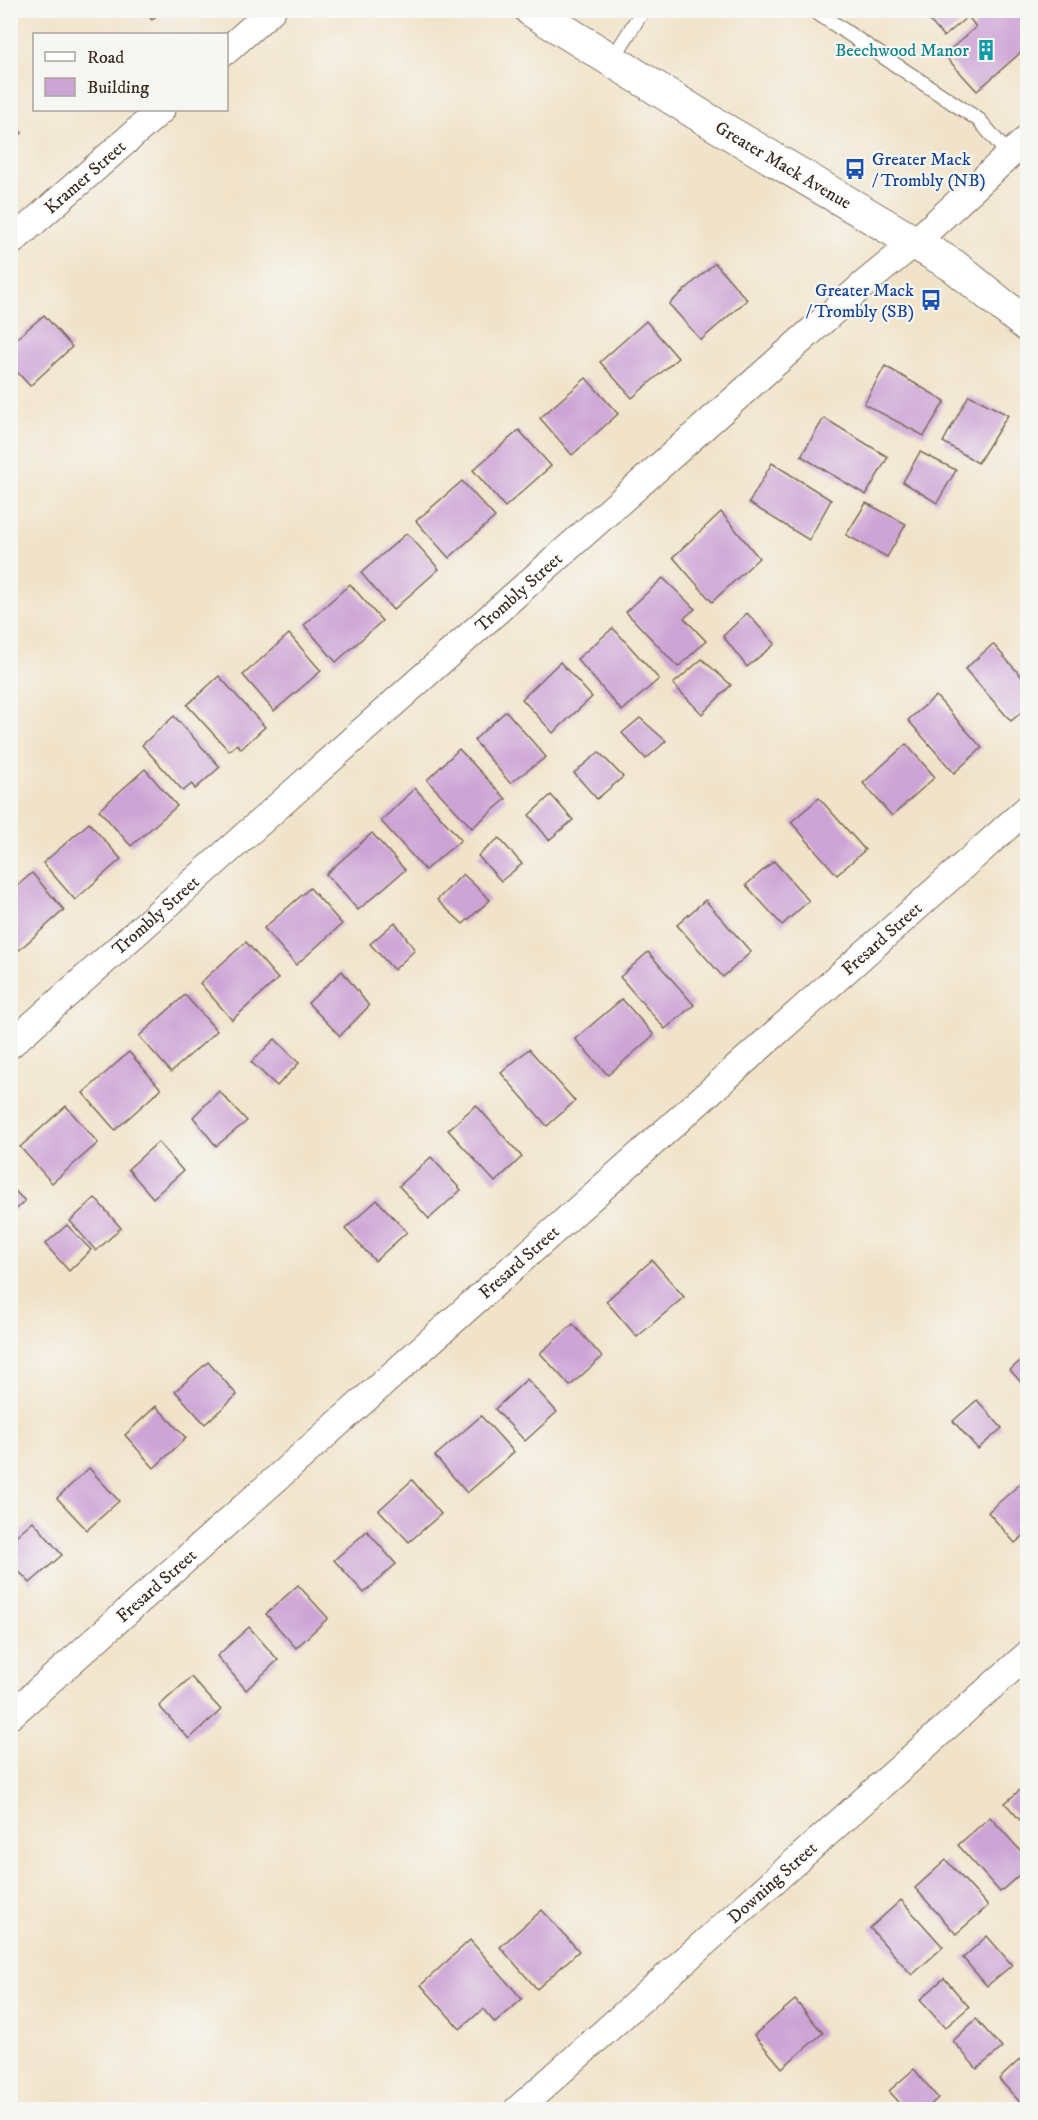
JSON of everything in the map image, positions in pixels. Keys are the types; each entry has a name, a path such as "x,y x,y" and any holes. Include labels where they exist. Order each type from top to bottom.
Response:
{"street":[{"path":"228,49 272,10"},
{"name":"Greater Mack Avenue","path":"531,10 706,119 954,266 1028,326"},
{"name":"Kramer Street","path":"10,243 160,111"},
{"name":"Trombly Street","path":"10,1046 854,293 914,243 1018,147"},
{"name":"Fresard Street","path":"10,1716 1028,808"},
{"name":"Downing Street","path":"517,2109 1028,1654"}],"lane":[{"path":"612,60 643,10"},
{"path":"813,10 1018,147"}],"building":[{"path":"144,10 163,10 152,20"},
{"name":"Beechwood Manor","path":"920,10 1028,10 1028,46 977,91 944,55 976,27 968,16 944,37"},
{"path":"10,120 22,133 10,143"},
{"path":"715,263 747,300 701,340 669,304"},
{"path":"44,315 72,347 30,386 10,364 10,344"},
{"path":"646,321 678,358 632,398 600,362"},
{"path":"885,366 945,401 924,436 864,404"},
{"path":"586,378 618,414 572,455 540,418"},
{"path":"969,395 1008,415 978,463 943,442"},
{"path":"824,418 888,457 866,495 801,456"},
{"path":"519,430 551,466 505,507 473,470"},
{"path":"920,452 956,470 937,503 903,482"},
{"path":"772,463 831,500 809,540 749,503"},
{"path":"462,481 495,517 449,558 416,521"},
{"path":"866,503 906,524 887,557 846,535"},
{"path":"721,512 759,558 712,602 673,557"},
{"path":"407,533 439,569 393,610 361,573"},
{"path":"663,578 695,609 684,618 706,641 678,667 626,612"},
{"path":"350,584 382,621 336,662 304,625"},
{"path":"747,613 775,644 747,667 723,636"},
{"path":"613,628 659,679 622,711 577,659"},
{"path":"289,634 321,671 274,711 243,675"},
{"path":"993,644 1028,684 1028,707 1011,721 965,669"},
{"path":"702,659 731,685 702,714 673,684"},
{"path":"560,662 592,697 553,733 522,699"},
{"path":"219,676 265,727 241,749 237,744 229,751 187,705"},
{"path":"936,696 982,748 954,773 908,720"},
{"path":"506,711 546,757 510,783 474,740"},
{"path":"174,716 220,767 195,789 192,784 183,791 142,745"},
{"path":"640,718 666,741 646,759 622,733"},
{"path":"906,744 935,777 892,816 863,783"},
{"path":"459,749 506,799 472,828 427,780"},
{"path":"599,752 623,777 597,799 574,773"},
{"path":"145,769 177,806 131,846 99,810"},
{"path":"415,788 461,840 425,870 381,821"},
{"path":"551,795 573,820 549,840 529,815"},
{"path":"819,798 865,850 837,875 791,822"},
{"path":"89,823 121,859 75,900 43,863"},
{"path":"372,833 405,870 358,910 326,874"},
{"path":"499,838 522,864 501,881 478,856"},
{"path":"774,861 809,901 782,925 746,885"},
{"path":"32,873 64,910 18,951 10,942 10,892"},
{"path":"463,874 490,900 463,924 437,900"},
{"path":"310,888 342,924 296,965 264,928"},
{"path":"705,900 751,952 723,977 677,925"},
{"path":"395,922 415,950 394,970 370,944"},
{"path":"246,942 278,979 232,1020 200,983"},
{"path":"648,952 694,1005 665,1029 620,977"},
{"path":"342,971 369,1006 340,1036 308,1003"},
{"path":"185,995 217,1031 171,1072 139,1036"},
{"path":"622,999 654,1035 608,1075 575,1039"},
{"path":"275,1039 299,1063 277,1086 251,1062"},
{"path":"529,1049 575,1101 547,1126 501,1073"},
{"path":"129,1052 161,1089 115,1130 83,1093"},
{"path":"219,1091 247,1121 216,1146 193,1117"},
{"path":"476,1105 522,1157 495,1182 448,1130"},
{"path":"66,1106 98,1143 52,1183 20,1147"},
{"path":"158,1142 183,1171 153,1198 128,1169"},
{"path":"431,1157 461,1190 429,1219 399,1186"},
{"path":"10,1186 25,1201 10,1215"},
{"path":"95,1198 121,1228 96,1251 70,1221"},
{"path":"377,1200 407,1232 375,1261 345,1229"},
{"path":"67,1225 91,1250 69,1271 45,1244"},
{"path":"652,1260 684,1297 637,1337 606,1301"},
{"path":"573,1324 602,1357 570,1386 540,1353"},
{"path":"1028,1354 1028,1390 1010,1370"},
{"path":"208,1362 237,1395 205,1424 175,1391"},
{"path":"527,1379 557,1412 525,1441 495,1409"},
{"path":"977,1400 1002,1428 978,1449 953,1421"},
{"path":"156,1406 186,1438 154,1468 125,1435"},
{"path":"481,1416 514,1452 467,1493 435,1456"},
{"path":"89,1468 119,1501 87,1530 57,1498"},
{"path":"1028,1477 1028,1532 1015,1543 988,1512"},
{"path":"412,1480 441,1514 409,1542 379,1510"},
{"path":"33,1521 62,1555 30,1583 10,1562 10,1541"},
{"path":"367,1531 396,1564 364,1593 334,1560"},
{"path":"298,1585 328,1618 296,1648 266,1614"},
{"path":"249,1627 278,1660 246,1690 217,1656"},
{"path":"191,1677 221,1710 189,1739 159,1706"},
{"path":"1028,1783 1028,1829 1005,1803"},
{"path":"990,1817 1028,1859 1028,1867 1000,1892 958,1845"},
{"path":"946,1860 988,1906 956,1934 915,1888"},
{"path":"901,1900 943,1947 912,1975 870,1928"},
{"path":"542,1910 579,1951 537,1989 500,1947"},
{"path":"987,1936 1012,1965 987,1986 963,1958"},
{"path":"470,1940 522,1999 495,2023 483,2009 460,2029 421,1985"},
{"path":"944,1978 969,2007 945,2028 920,2000"},
{"path":"795,2000 823,2033 782,2068 754,2035"},
{"path":"976,2019 1002,2048 977,2069 953,2041"},
{"path":"1028,2052 1028,2110 1027,2110 999,2079"},
{"path":"914,2069 938,2098 925,2110 906,2110 889,2091"}],"place":[{"name":"Beechwood Manor","path":"986,50"},
{"name":"Greater Mack / Trombly (NB)","path":"855,169"},
{"name":"Greater Mack / Trombly (SB)","path":"931,300"}]}
